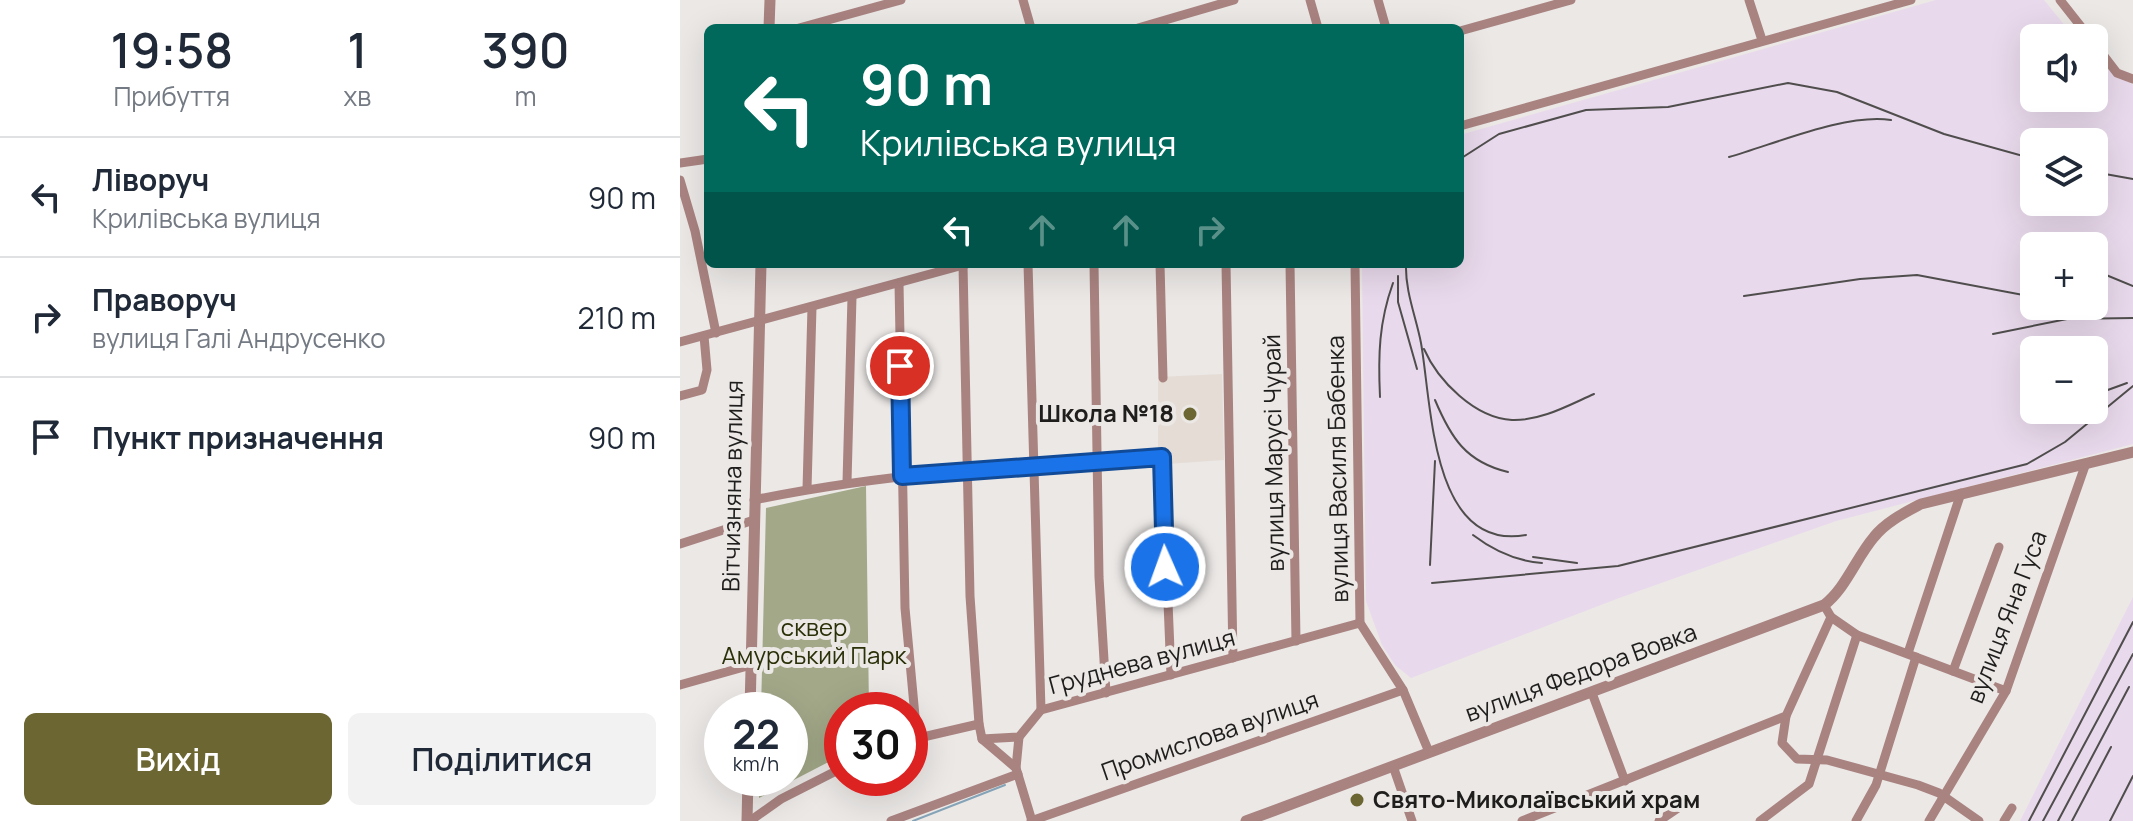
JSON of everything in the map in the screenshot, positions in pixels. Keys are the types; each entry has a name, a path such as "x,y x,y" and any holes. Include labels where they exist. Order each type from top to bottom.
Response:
{"street":[{"path":"769,24 770,0"},
{"path":"814,24 901,0"},
{"path":"1023,0 1030,24"},
{"path":"1152,24 1234,0"},
{"path":"1310,0 1317,24"},
{"path":"1378,0 1385,24"},
{"path":"1464,30 1571,0"},
{"path":"1749,0 1762,40"},
{"path":"1464,125 1911,0"},
{"path":"2060,0 2079,24"},
{"path":"2108,61 2117,73 2133,79"},
{"path":"680,163 704,160"},
{"path":"680,180 695,231 716,333"},
{"name":"Вітчизняна вулиця","path":"750,692 761,268"},
{"path":"680,342 954,268"},
{"path":"965,268 967,472 979,724 982,739 1017,771"},
{"path":"1028,268 1041,710"},
{"path":"1094,268 1097,461 1106,693"},
{"path":"1160,268 1163,378"},
{"path":"1226,268 1233,658"},
{"name":"вулиця Марусі Чурай","path":"1290,268 1296,641"},
{"name":"вулиця Василя Бабенка","path":"1355,268 1360,623 1403,690 1429,752"},
{"path":"899,283 905,608 910,692"},
{"path":"847,482 852,297"},
{"path":"807,489 812,307"},
{"path":"680,396 702,390 707,370 704,336"},
{"path":"2006,691 1857,635 1831,617 1824,605 1874,536 1896,518 1921,504 2133,452"},
{"path":"754,500 847,482 902,476 1162,457 1171,675"},
{"name":"вулиця Яна Гуса","path":"1929,821 2006,691 2086,463"},
{"path":"1856,821 1876,785 1961,493"},
{"path":"680,544 754,520"},
{"path":"1953,671 1999,547"},
{"name":"вулиця Федора Вовка","path":"1246,821 1824,605"},
{"path":"1831,617 1786,716 1782,735 1785,750 1797,759 1827,760 1878,772 1928,789 1979,821"},
{"name":"Груднева вулиця","path":"1019,737 1041,710 1360,623"},
{"path":"1760,821 1809,784 1857,635"},
{"path":"680,685 751,665"},
{"name":"Промислова вулиця","path":"1032,821 1403,690"},
{"path":"1592,693 1625,781"},
{"path":"1522,821 1786,716"},
{"path":"928,736 979,724"},
{"path":"982,739 1019,737 1017,771 1032,821"},
{"path":"1393,766 1412,821"},
{"path":"891,821 1017,771"},
{"path":"748,821 781,799 824,777"},
{"path":"748,796 748,821"},
{"path":"1659,821 1678,808"},
{"path":"2004,821 2012,808"}],"shaded area":[{"path":"1936,0 2044,0 2064,24 2020,24 2020,112 2108,112 2108,68 2133,85 2133,444 1836,521 1619,598 1411,678 1395,665 1382,645 1366,601 1362,268 1464,268 1464,134"},
{"name":"Школа №18","path":"1222,374 1224,460 1167,464 1167,453 1158,453 1158,377"},
{"path":"2133,597 2133,821 2020,821"}],"green space":[{"name":"сквер Амурський Парк","path":"866,486 869,692 824,692 824,764 808,773 808,692 761,692 766,508"}],"waterway":[{"path":"913,821 1005,785"}],"railway":[{"path":"1464,156 1499,134 1586,110 1668,107 1788,83 1837,92 1944,134 2020,155"},
{"path":"1729,157 1832,125 1873,119 1891,120"},
{"path":"2108,175 2133,179"},
{"path":"1406,268 1434,435 1442,469 1454,498 1471,521 1495,534 1526,535"},
{"path":"1744,296 1860,279 1917,275 2020,294"},
{"path":"1398,276 1398,302 1417,369"},
{"path":"2108,276 2133,286"},
{"path":"1380,397 1380,339 1393,283"},
{"path":"1993,334 2067,319 2133,318"},
{"path":"1424,349 1438,373 1459,396 1498,418 1534,418 1594,394"},
{"path":"2108,390 2127,383"},
{"path":"1432,583 1618,566 2027,464 2065,442 2133,386"},
{"path":"1435,400 1454,437 1471,455 1493,468 1508,472"},
{"path":"1430,565 1435,461"},
{"path":"1473,535 1506,554 1542,563"},
{"path":"1533,557 1577,563"},
{"path":"2029,821 2133,622"},
{"path":"2043,821 2133,654"},
{"path":"2058,821 2129,687"},
{"path":"2072,821 2111,747"},
{"path":"2110,821 2133,776"}],"place":[{"name":"Школа №18","path":"1190,414"},
{"name":"Свято-Миколаївський храм","path":"1357,800"}],"route":[{"path":"900,366 902,476 1162,457 1165,567"}]}
